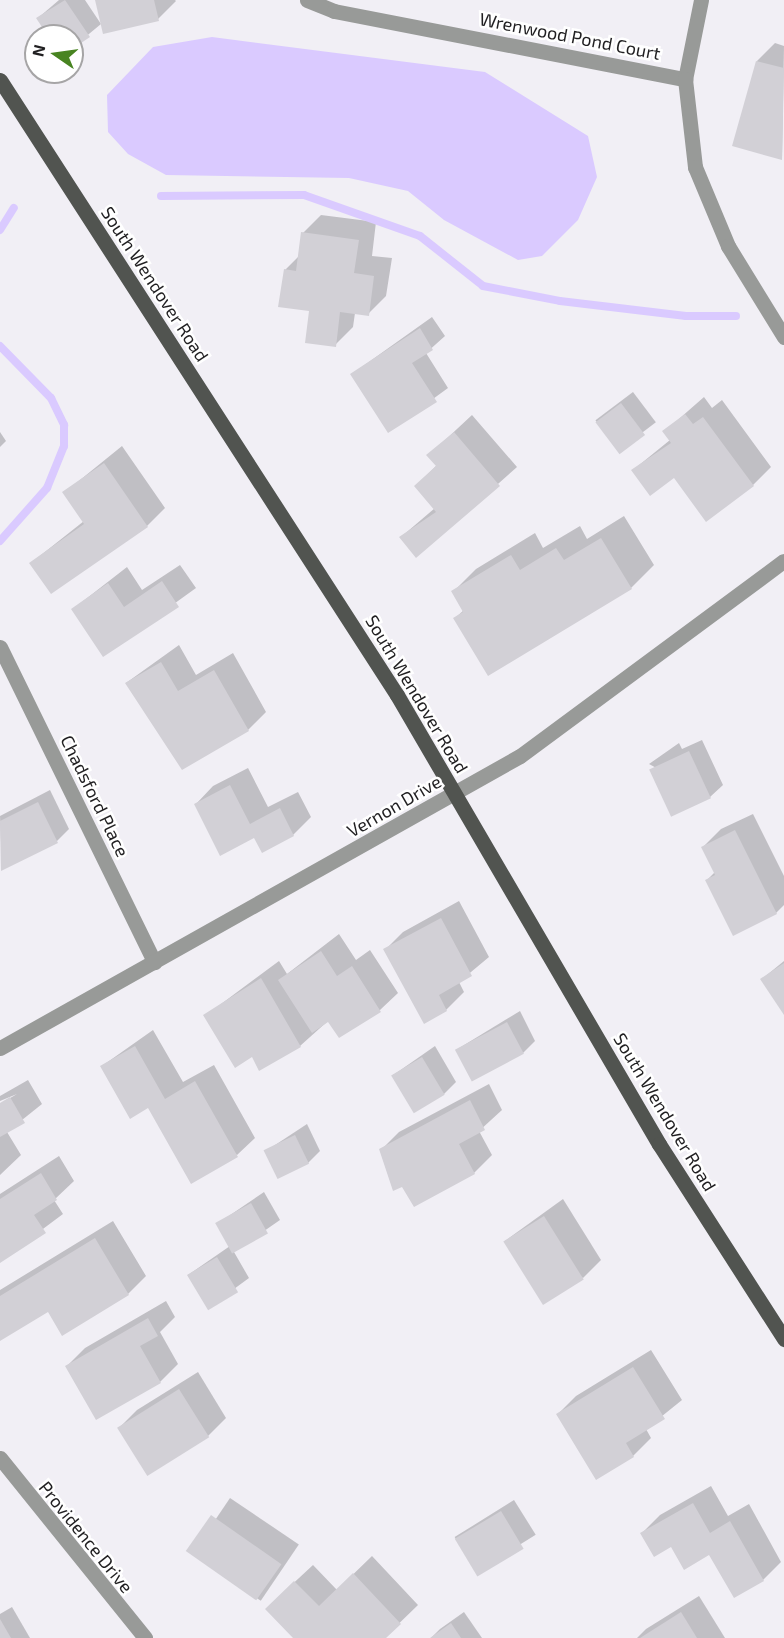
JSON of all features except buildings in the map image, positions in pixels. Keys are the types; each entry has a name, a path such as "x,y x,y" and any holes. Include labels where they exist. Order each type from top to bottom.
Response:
{"main road":[{"name":"South Wendover Road","path":"0,80 397,695 659,1144 784,1339"}],"street":[{"name":"Wrenwood Pond Court","path":"308,0 334,11 685,79"},
{"path":"701,0 685,79 695,167 716,223 784,337"},
{"name":"Vernon Drive","path":"0,1048 520,756 784,561"},
{"name":"Chadsford Place","path":"0,647 154,962"},
{"name":"Providence Drive","path":"0,1458 145,1638"}],"shaded area":[{"path":"212,37 485,72 588,136 597,177 578,220 542,256 518,260 444,220 408,191 349,178 166,175 128,154 108,132 107,95 153,47"}],"waterway":[{"path":"161,196 304,195 420,236 483,286 560,301 686,316 736,316"},
{"path":"0,230 14,208"},
{"path":"0,346 51,398 64,425 64,446 47,488 0,541"}]}
